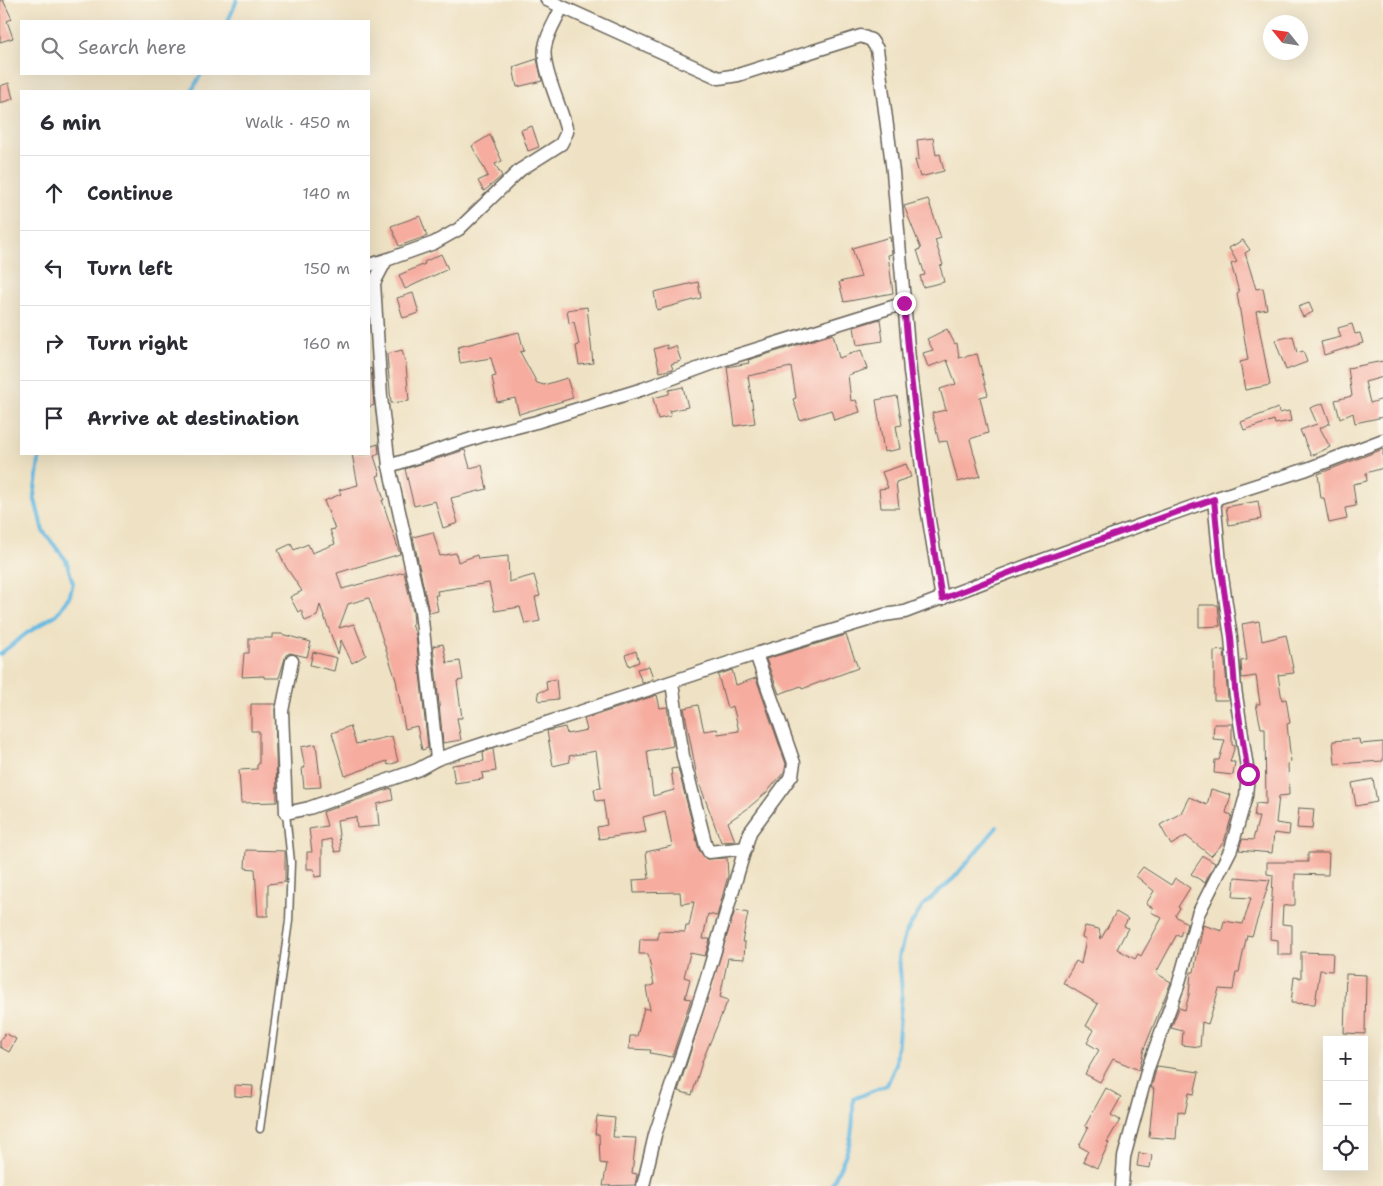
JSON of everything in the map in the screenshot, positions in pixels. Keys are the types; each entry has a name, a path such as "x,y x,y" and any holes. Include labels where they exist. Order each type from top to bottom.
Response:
{"street":[{"path":"547,0 719,78 738,75 861,36 871,40 877,48 891,153 910,371 927,508 942,599"},
{"path":"370,265 434,243 454,232 520,170 560,144 567,132 562,111 546,70 544,47 562,7"},
{"path":"386,260 374,283 377,350 389,466 421,611 437,759"},
{"path":"389,466 481,436 536,422 643,389 722,360 904,303"},
{"path":"292,661 282,711 286,813 309,808 417,770 437,759 756,654 942,599 1037,562 1214,499 1307,469 1383,440"},
{"path":"1122,1186 1124,1157 1148,1068 1178,986 1198,914 1231,849 1246,796 1248,774 1235,689 1231,637 1220,563 1214,499"},
{"path":"643,1186 655,1135 679,1066 750,832 792,775 794,764 756,654"},
{"path":"672,683 683,756 706,846 709,852 746,848"}],"lane":[{"path":"260,1128 289,921 291,862 286,813"}],"building":[{"path":"0,0 3,0 12,19 7,21 13,38 0,42"},
{"path":"537,59 542,81 517,87 513,67"},
{"path":"9,83 13,99 0,103 0,86"},
{"path":"532,126 539,147 528,151 521,130"},
{"path":"490,135 502,161 495,164 502,176 484,191 478,181 488,176 472,146"},
{"path":"933,138 936,155 940,154 944,171 920,177 915,160 919,159 917,140"},
{"path":"928,199 941,238 935,240 943,265 940,266 944,282 923,287 920,276 925,275 917,250 921,249 904,206"},
{"path":"420,216 427,236 399,246 391,226"},
{"path":"890,237 892,254 888,255 893,293 844,302 839,282 861,277 852,248"},
{"path":"1243,240 1250,250 1245,253 1256,289 1263,288 1267,309 1256,311 1270,385 1245,390 1240,362 1248,360 1237,293 1239,292 1231,264 1237,262 1229,248"},
{"path":"441,254 448,269 405,289 399,275 425,264 424,262"},
{"path":"698,282 701,298 657,310 654,292"},
{"path":"413,293 419,313 403,318 397,298"},
{"path":"1309,303 1313,312 1303,317 1298,307"},
{"path":"587,307 593,363 579,365 576,346 579,345 574,322 569,323 567,310"},
{"path":"880,319 883,341 857,345 854,327"},
{"path":"1352,324 1355,334 1360,333 1363,343 1324,355 1321,342 1341,337 1338,328"},
{"path":"947,329 955,344 957,343 959,358 977,354 988,395 980,397 988,433 970,439 980,476 958,482 947,441 939,442 932,413 946,410 940,389 956,384 947,360 928,367 923,353 933,350 927,339"},
{"path":"519,332 524,351 520,352 537,383 544,385 567,378 573,398 519,414 515,398 497,402 492,377 496,376 491,358 460,363 458,347"},
{"path":"833,334 839,358 861,350 867,369 848,375 851,401 856,400 860,412 834,420 831,410 800,420 793,399 796,398 791,367 748,376 755,423 735,426 727,367 749,363 748,360"},
{"path":"1293,336 1297,353 1303,351 1307,362 1286,370 1275,340"},
{"path":"667,345 667,349 676,346 681,361 671,364 673,369 660,372 654,349"},
{"path":"402,350 406,365 409,401 391,403 387,354"},
{"path":"1383,361 1383,377 1365,382 1370,403 1383,399 1383,417 1355,423 1353,413 1340,419 1335,400 1352,396 1348,368"},
{"path":"370,368 374,405 370,407"},
{"path":"683,387 688,407 669,411 671,416 658,419 653,398 669,394 669,390"},
{"path":"897,396 902,425 896,426 900,449 884,452 876,400"},
{"path":"1323,403 1330,423 1320,428 1330,447 1311,456 1300,430 1317,424 1310,408"},
{"path":"1278,408 1279,413 1289,411 1291,421 1275,424 1274,420 1244,430 1241,422"},
{"path":"378,444 379,454 374,456 380,475 377,476 384,500 382,500 400,554 337,573 342,589 404,572 413,612 414,623 412,624 416,636 428,748 422,750 417,726 405,729 396,680 369,598 348,604 339,628 354,624 366,655 352,663 341,640 338,654 320,605 317,616 305,621 301,610 298,612 290,597 302,591 286,567 278,550 291,544 294,550 308,544 312,553 335,544 330,530 335,529 324,501 341,494 339,490 358,485 352,455 370,455 370,447"},
{"path":"1383,449 1383,468 1366,473 1367,481 1353,484 1356,506 1345,508 1347,519 1329,523 1324,498 1321,498 1318,474"},
{"path":"465,450 470,468 482,465 487,489 451,498 458,523 443,528 435,501 414,506 405,469"},
{"path":"906,464 911,477 896,482 899,508 881,508 879,489 888,488 882,472"},
{"path":"1258,501 1261,519 1229,525 1226,507"},
{"path":"433,532 440,556 456,553 458,562 477,555 478,559 508,556 509,582 534,575 540,596 535,597 540,621 525,624 520,607 495,611 489,583 437,591 438,595 435,595 438,611 429,613 413,537"},
{"path":"1199,605 1218,605 1220,626 1199,627"},
{"path":"1259,621 1262,641 1286,635 1294,673 1278,675 1282,700 1286,699 1290,723 1287,724 1291,762 1288,763 1289,795 1279,796 1276,823 1290,825 1289,835 1274,833 1272,853 1239,850 1242,839 1253,840 1259,817 1254,817 1256,803 1266,804 1265,728 1261,728 1256,704 1260,704 1256,676 1242,678 1241,661 1247,660 1242,624"},
{"path":"272,634 281,634 311,642 307,657 290,653 286,655 279,678 264,678 264,676 242,677 244,653 249,653 249,638 272,638"},
{"path":"846,635 858,668 802,689 801,686 779,694 766,659"},
{"path":"443,644 447,663 460,661 463,680 457,681 462,718 457,718 461,740 443,743 433,646"},
{"path":"1224,650 1228,700 1214,700 1214,651"},
{"path":"636,651 639,662 629,666 625,655"},
{"path":"313,652 337,658 334,671 310,665"},
{"path":"649,666 653,679 642,683 637,669"},
{"path":"732,670 736,685 756,678 786,764 784,772 767,792 728,822 735,841 721,842 697,777 684,708 698,705 704,731 717,729 718,734 739,731 733,706 727,708 718,675"},
{"path":"556,679 558,699 539,701 538,692 547,690 546,681"},
{"path":"657,695 660,708 667,707 673,746 647,751 653,796 674,790 671,769 678,768 699,850 706,859 727,858 728,876 717,916 708,914 703,939 710,939 705,956 690,953 684,977 690,979 685,998 691,999 672,1057 650,1053 651,1050 629,1049 630,1036 637,1036 644,1008 650,1010 646,987 654,985 648,954 639,954 640,939 658,939 658,931 685,932 686,926 689,926 694,902 681,904 680,892 634,893 633,880 649,879 646,852 672,846 665,811 643,817 646,832 599,839 597,827 607,825 603,800 596,801 594,789 601,788 596,751 569,756 570,762 553,766 547,731 565,727 567,734 587,730 584,719"},
{"path":"251,704 275,704 277,802 241,803 239,770 257,769 259,764 259,731 251,731"},
{"path":"1214,724 1232,724 1232,745 1235,746 1230,762 1235,762 1233,775 1214,773 1215,760 1219,760 1225,740 1213,739"},
{"path":"350,726 356,744 392,736 398,762 388,765 387,761 345,776 332,733"},
{"path":"1359,739 1360,744 1383,742 1383,761 1335,764 1333,741"},
{"path":"316,744 321,787 304,788 302,768 305,768 301,747"},
{"path":"493,749 496,771 482,773 483,779 455,783 452,765 484,761 483,752"},
{"path":"1373,779 1377,802 1356,806 1352,783"},
{"path":"391,788 393,800 377,804 379,826 357,828 356,817 337,820 341,851 335,852 331,839 322,841 322,876 315,877 314,869 307,869 307,852 312,852 309,829 327,826 323,812"},
{"path":"1211,789 1231,795 1226,813 1232,815 1224,842 1211,856 1186,836 1171,845 1160,825 1181,813 1189,797 1207,805"},
{"path":"1299,808 1314,809 1312,829 1297,828"},
{"path":"246,850 285,851 285,882 268,884 268,916 258,916 255,869 245,868"},
{"path":"1308,853 1329,853 1328,875 1295,874 1295,905 1283,906 1282,924 1292,925 1292,955 1278,955 1278,940 1270,939 1273,875 1267,874 1267,862 1308,862"},
{"path":"1203,856 1215,863 1205,883 1191,874"},
{"path":"1143,867 1171,885 1175,878 1190,888 1178,907 1180,908 1175,916 1187,923 1185,932 1182,931 1180,936 1177,934 1156,973 1171,982 1144,1049 1139,1070 1113,1059 1100,1082 1085,1074 1099,1050 1087,1043 1094,1030 1086,1026 1098,1004 1063,983 1076,961 1081,964 1086,939 1082,937 1085,926 1099,929 1101,939 1116,912 1128,919 1124,926 1128,928 1117,949 1135,959 1138,954 1141,956 1162,918 1151,912 1153,908 1146,904 1154,891 1136,876"},
{"path":"1235,877 1270,880 1252,936 1247,935 1239,972 1236,972 1233,990 1219,989 1208,1024 1202,1022 1200,1047 1182,1045 1183,1031 1171,1028 1179,1008 1185,1010 1189,995 1191,972 1194,972 1203,925 1222,931 1224,921 1243,924 1251,898 1233,897"},
{"path":"735,910 748,913 742,942 745,942 744,959 728,958 720,997 728,1000 703,1059 692,1095 678,1091"},
{"path":"1301,952 1333,953 1332,971 1320,970 1315,1004 1291,1003 1294,977 1301,978"},
{"path":"1346,974 1366,975 1365,1034 1344,1033"},
{"path":"5,1033 16,1039 9,1052 0,1047 0,1041"},
{"path":"1157,1066 1199,1072 1194,1094 1189,1093 1185,1113 1178,1111 1176,1139 1149,1137 1154,1088 1151,1088"},
{"path":"235,1085 253,1086 252,1097 235,1096"},
{"path":"1106,1088 1121,1097 1111,1115 1120,1120 1107,1142 1109,1143 1097,1168 1083,1161 1088,1151 1079,1146 1088,1128 1085,1126"},
{"path":"597,1116 615,1118 613,1137 636,1138 632,1173 637,1174 635,1185 603,1186 607,1164 600,1163 599,1134 595,1134"},
{"path":"1139,1153 1152,1155 1150,1168 1137,1166"}],"waterway":[{"path":"228,20 237,0"},
{"path":"193,90 200,75"},
{"path":"0,654 27,633 57,614 70,595 73,583 66,560 43,531 34,496 40,455"},
{"path":"831,1186 849,1144 853,1125 853,1099 887,1085 896,1064 902,992 899,957 905,934 924,904 953,879 997,827"}],"route":[{"path":"904,303 910,371 927,508 942,599 1037,562 1214,499 1220,563 1231,637 1235,689 1248,774"}]}
